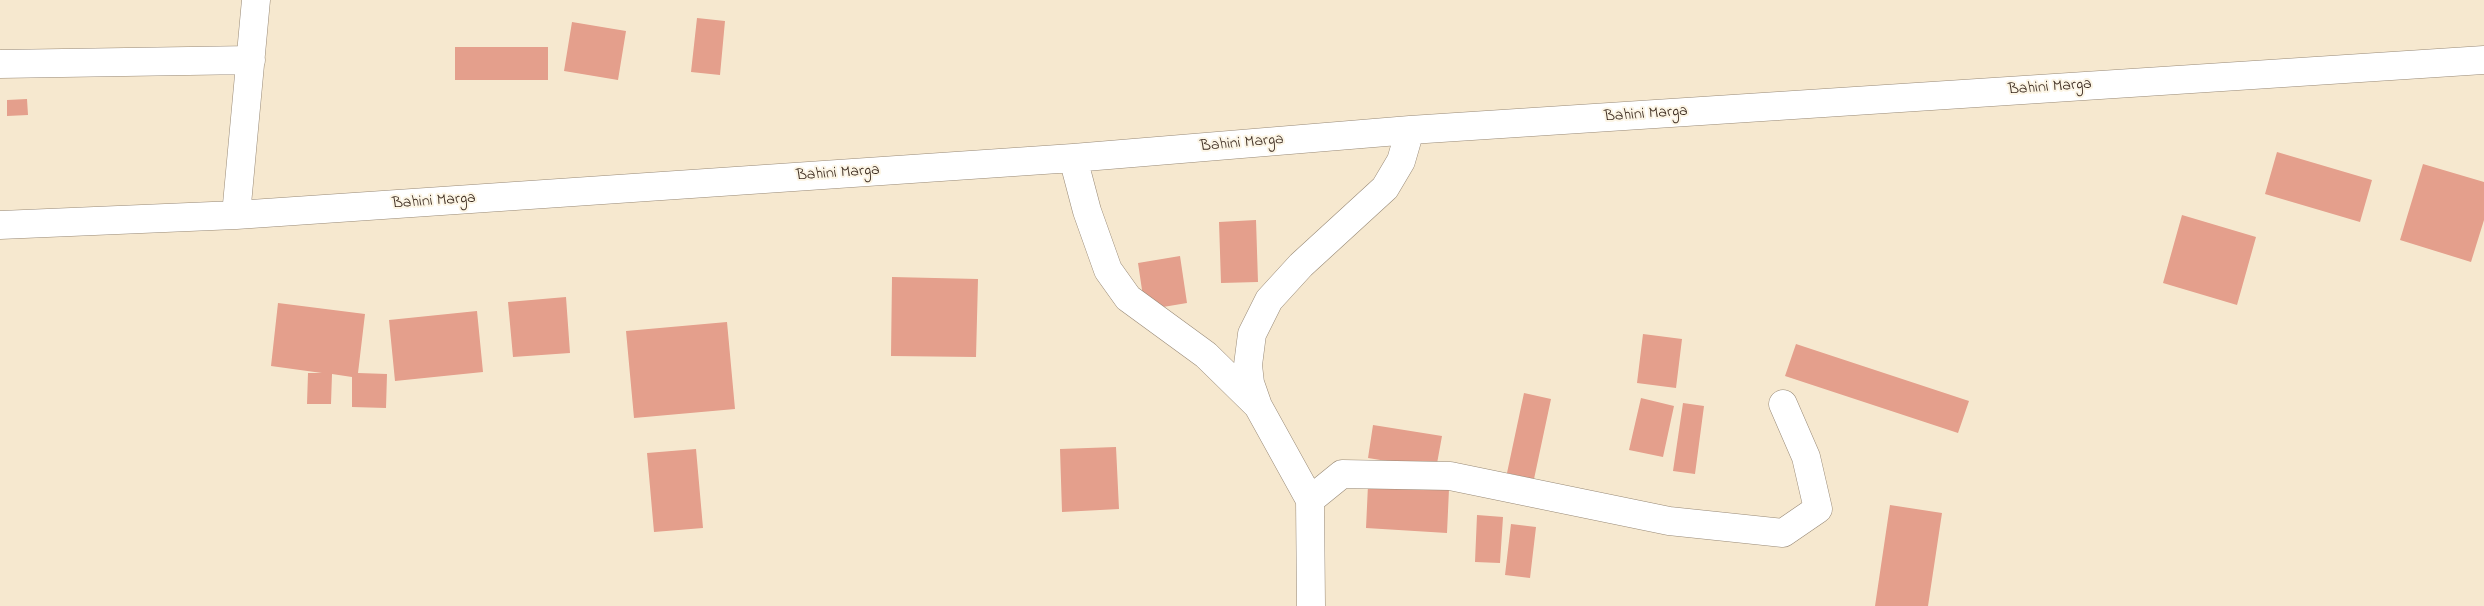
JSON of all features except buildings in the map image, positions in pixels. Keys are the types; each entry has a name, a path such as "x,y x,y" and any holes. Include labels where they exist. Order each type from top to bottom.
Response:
{"street":[{"path":"236,215 256,0"},
{"path":"0,64 251,60"},
{"name":"Bahini Marga","path":"0,225 236,215 1073,158 1410,130 2484,60"},
{"path":"1311,606 1310,500 1258,406 1250,383 1248,365 1252,334 1269,300 1301,264 1385,188 1402,162 1410,130"},
{"path":"1073,158 1087,211 1108,270 1128,298 1206,355 1258,406"},
{"path":"1310,500 1342,474 1450,476 1669,522 1783,533 1818,509 1806,457 1783,404"}]}
